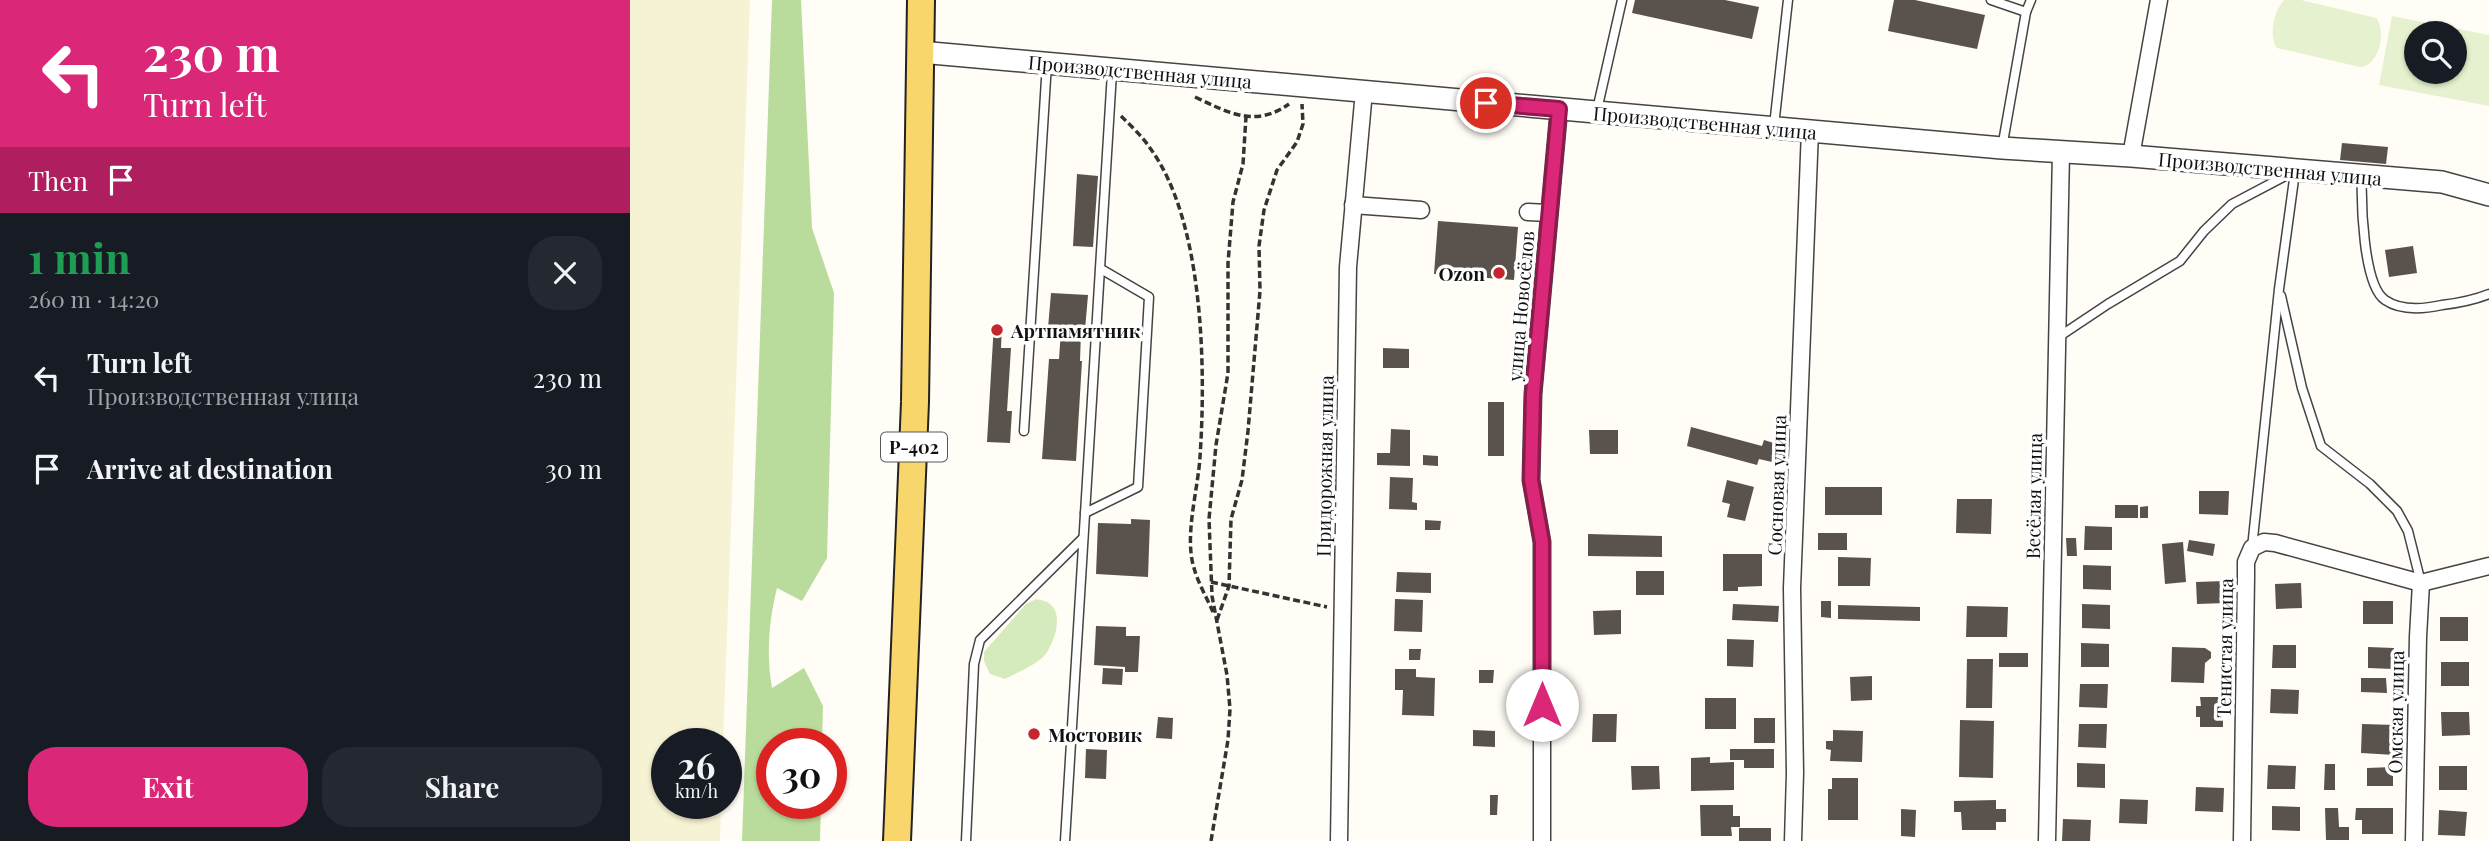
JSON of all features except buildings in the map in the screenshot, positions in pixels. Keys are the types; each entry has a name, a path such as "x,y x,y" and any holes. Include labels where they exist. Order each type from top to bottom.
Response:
{"main road":[{"name":"Р-402","path":"897,841 915,402 921,0"}],"street":[{"path":"2131,156 2159,0"},
{"name":"Производственная улица","path":"920,52 1112,68 1307,91 1364,91 2002,148 2442,182 2489,195"},
{"name":"Придорожная улица","path":"1339,841 1348,267 1364,91"},
{"name":"улица Новосёлов","path":"1542,841 1542,542 1531,480 1533,394 1559,109"},
{"name":"Сосновая улица","path":"1793,841 1795,773 1792,588 1811,130"},
{"name":"Весёлая улица","path":"2048,841 2061,152"},
{"path":"1353,205 1422,210"},
{"path":"1528,212 1549,213"},
{"path":"2252,548 2264,542 2275,543 2421,583 2489,566"},
{"name":"Тенистая улица","path":"2242,841 2246,569 2252,548"},
{"name":"Омская улица","path":"2414,841 2421,583"}],"lane":[{"path":"1597,113 1622,0"},
{"path":"1774,126 1788,0"},
{"path":"1991,0 2026,12"},
{"path":"2002,148 2026,12 2031,0"},
{"path":"1024,431 1047,62"},
{"path":"1065,841 1112,68"},
{"path":"2057,339 2108,303 2180,261 2204,231 2232,204 2295,170"},
{"path":"2252,548 2279,289 2295,170"},
{"path":"2362,175 2361,208 2371,281 2383,299 2400,307 2427,308 2476,300 2489,293"},
{"path":"1085,513 1138,487 1150,297 1101,269"},
{"path":"2279,289 2302,388 2321,446 2370,484 2397,511 2408,531 2421,583"},
{"path":"966,841 974,664 980,640 1084,538"}],"path":[{"path":"1195,96 1246,117 1267,116 1307,91"},
{"path":"1217,620 1229,586 1231,519 1242,480 1248,431 1260,291 1259,246 1264,210 1277,170 1297,142 1303,124 1307,91"},
{"path":"1110,104 1150,148 1175,195 1192,259 1199,320 1202,393 1200,459 1191,522 1193,567 1217,620"},
{"path":"1211,841 1228,740 1230,709 1212,582 1209,519 1216,445 1228,373 1228,263 1246,117"},
{"path":"1212,582 1343,611"}],"shaded area":[{"path":"630,0 750,0 724,728 651,728 651,819 721,819 720,841 630,841"}],"green space":[{"path":"772,0 801,0 812,228 834,293 827,558 802,601 777,588 770,625 769,650 772,688 804,668 823,706 822,728 756,728 756,819 821,819 820,841 742,841"},
{"path":"2284,0 2301,0 2376,18 2381,39 2372,61 2360,67 2277,48 2273,37 2273,24 2277,10"},
{"path":"2392,16 2418,21 2404,21 2404,84 2467,84 2467,31 2489,35 2489,106 2379,85"},
{"path":"1036,599 1050,604 1057,616 1054,638 1044,656 1005,679 990,674 984,661 984,652 1026,604"}],"place":[{"name":"Ozon","path":"1499,273"},
{"name":"Артпамятник","path":"997,330"},
{"name":"Мостовик","path":"1034,734"}],"route":[{"path":"1486,103 1559,109 1533,394 1531,480 1542,542 1542,705"}]}
